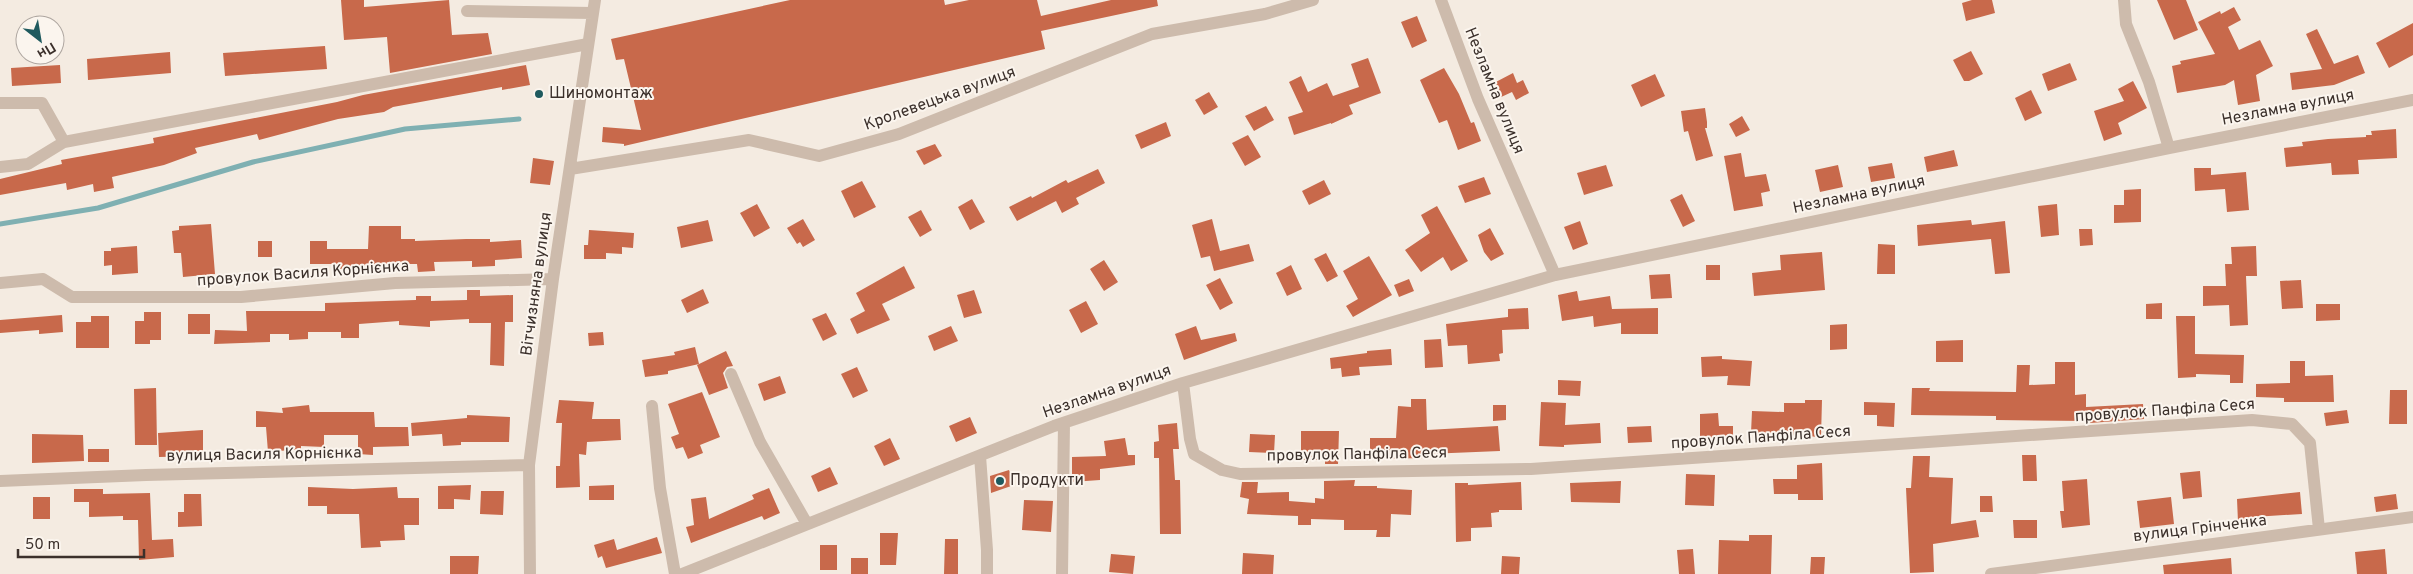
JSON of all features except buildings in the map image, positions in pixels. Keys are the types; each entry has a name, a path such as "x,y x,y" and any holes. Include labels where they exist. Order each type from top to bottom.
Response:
{"street":[{"name":"Вітчизняна вулиця","path":"530,574 529,465 553,279 595,0"},
{"name":"Кролевецька вулиця","path":"570,169 749,140 819,156 900,134 1152,34 1265,14 1313,0"},
{"name":"Незламна вулиця","path":"1440,0 1478,99 1555,275"},
{"path":"2124,0 2126,24 2149,82 2169,148"},
{"path":"467,11 593,13"},
{"path":"0,167 28,164 64,142 588,44"},
{"name":"Незламна вулиця","path":"682,574 1064,423 1183,383 1555,275 2169,148 2413,100"},
{"path":"0,103 42,103 64,142"},
{"name":"провулок Василя Корнієнка","path":"0,283 43,279 72,297 241,297 395,284 553,279"},
{"path":"731,374 760,442 807,524"},
{"name":"провулок Панфіла Сеся","path":"1183,383 1190,439 1194,454 1222,470 1240,474 1530,469 2252,420 2292,424 2310,442 2320,529"},
{"path":"652,406 660,488 675,574"},
{"path":"1062,574 1064,423"},
{"path":"980,456 987,574"},
{"name":"вулиця Василя Корнієнка","path":"0,481 146,474 529,465"},
{"name":"вулиця Грінченка","path":"1991,574 2413,517"}],"waterway":[{"path":"0,224 98,208 253,162 405,129 519,119"}],"place":[{"name":"Шиномонтаж","path":"539,94"},
{"name":"Продукти","path":"1000,481"}]}
